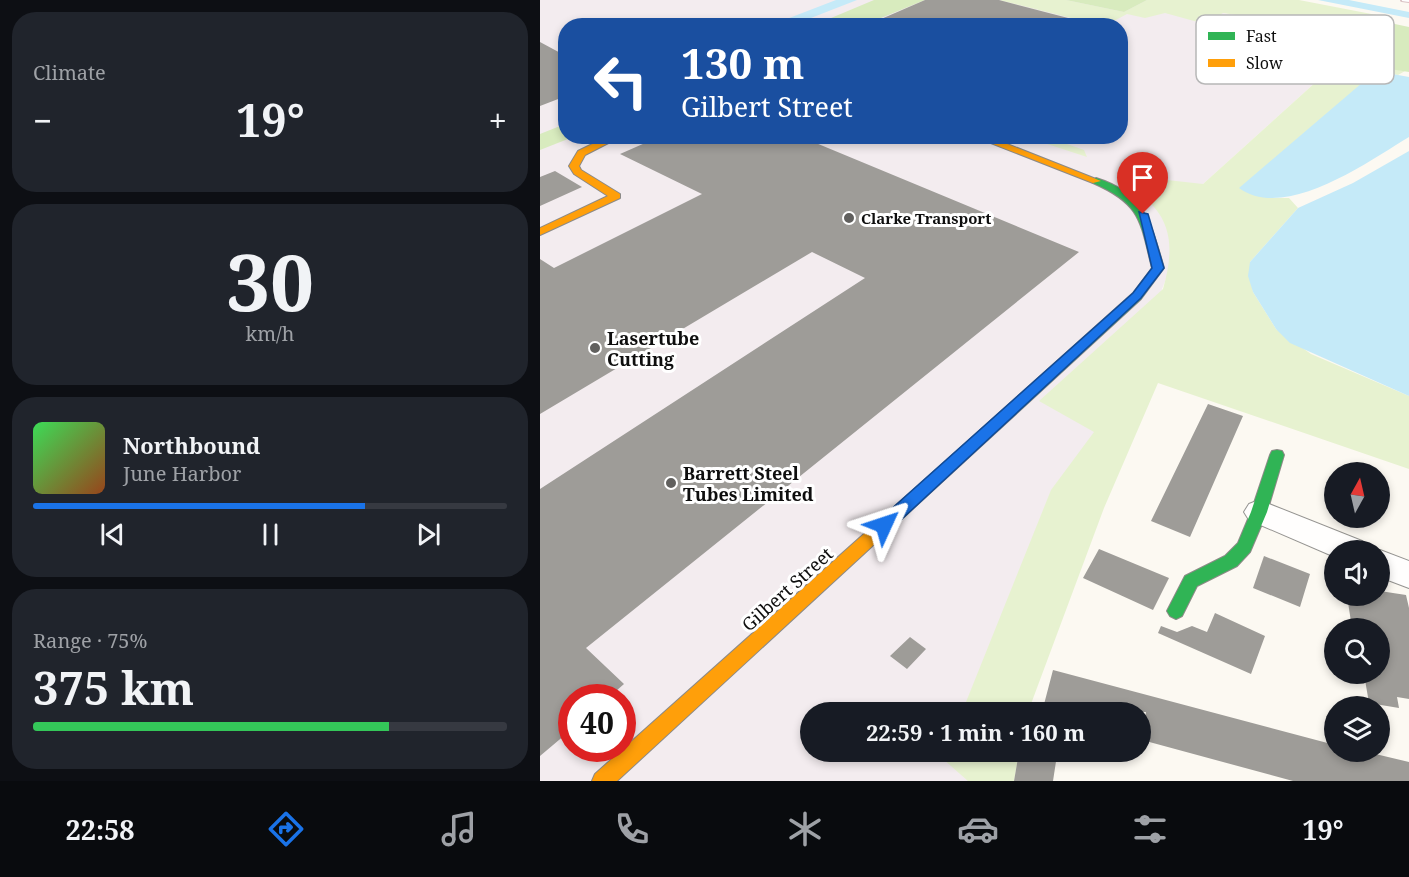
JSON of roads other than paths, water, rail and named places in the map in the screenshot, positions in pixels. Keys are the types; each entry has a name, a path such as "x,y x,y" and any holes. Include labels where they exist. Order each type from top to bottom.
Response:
{"street":[{"path":"540,232 616,196 576,172 574,166 581,153 601,144"},
{"name":"Gilbert Street","path":"602,781 1137,296 1158,268 1143,214 1136,202 1100,182 998,144"},
{"path":"1176,611 1191,581 1231,561 1244,547 1259,512 1277,455"},
{"path":"1259,512 1327,540"},
{"path":"1390,567 1409,575"}],"water":[{"path":"836,0 857,0 811,18 789,18"},
{"path":"1318,0 1349,0 1409,12 1409,18"},
{"path":"1394,74 1409,77 1409,137 1350,173 1302,193 1279,198 1258,197 1239,188 1361,84 1394,84"},
{"path":"1409,151 1409,396 1290,343 1276,329 1253,292 1248,276 1250,262 1298,208 1353,183"}],"railway":[{"path":"1402,0 1409,1"}],"place":[{"name":"Clarke Transport","path":"849,218"},
{"name":"Lasertube Cutting","path":"595,348"},
{"name":"Barrett Steel Tubes Limited","path":"671,483"}]}
